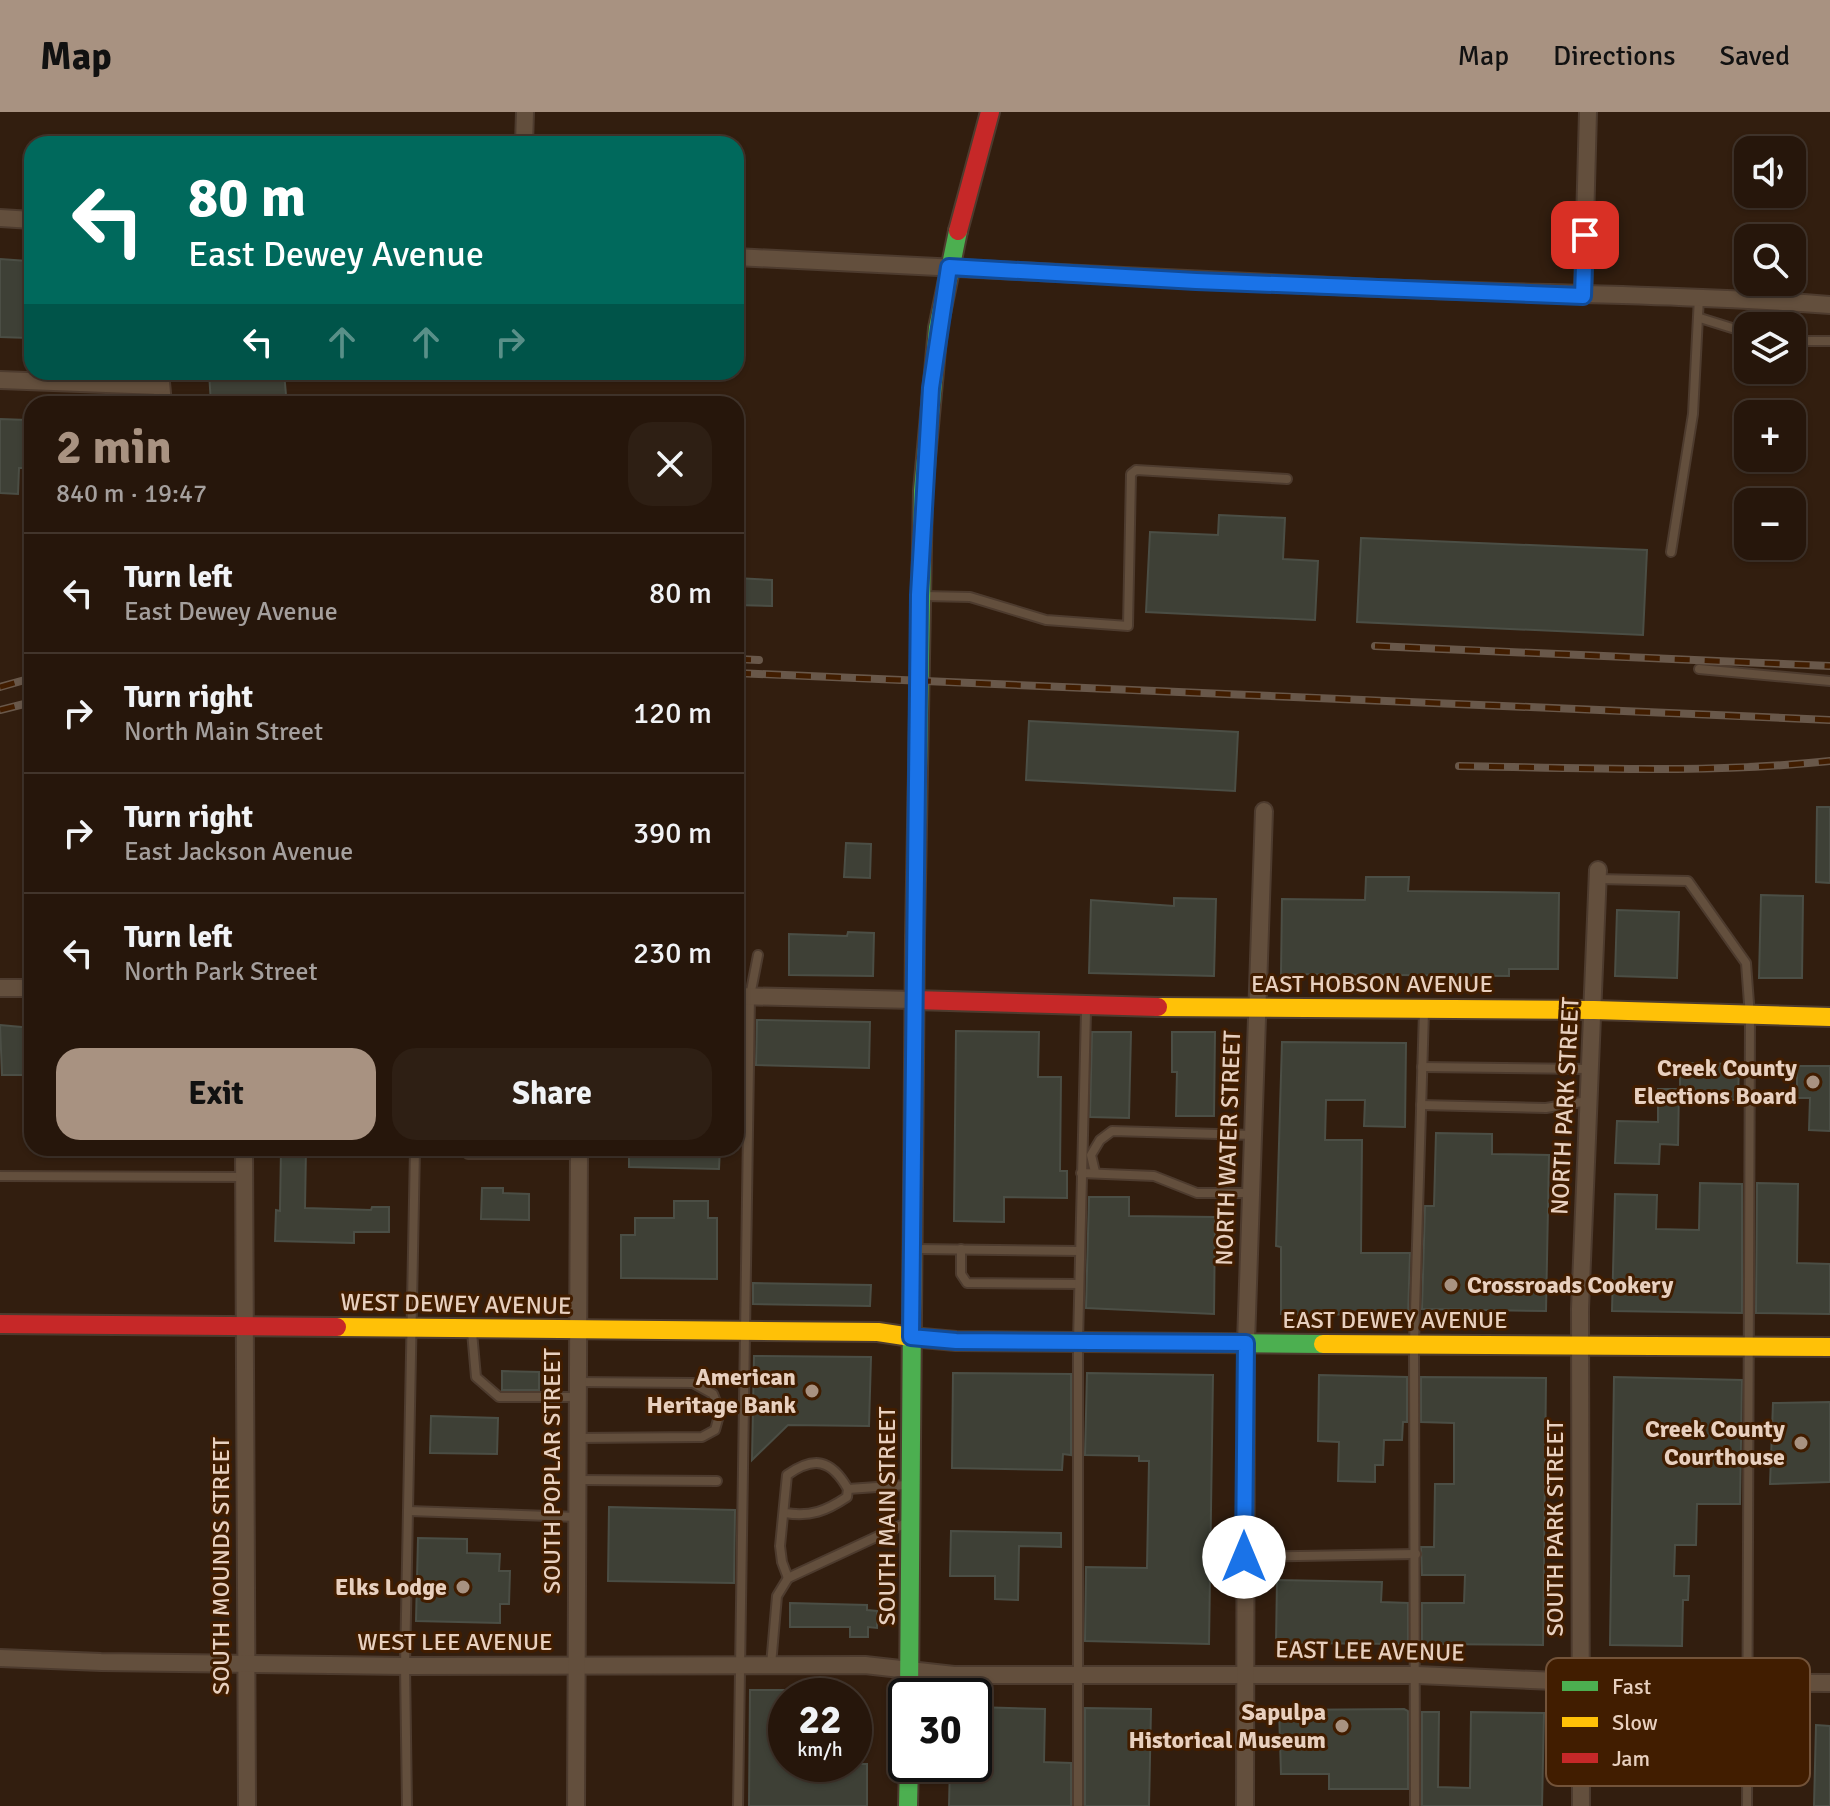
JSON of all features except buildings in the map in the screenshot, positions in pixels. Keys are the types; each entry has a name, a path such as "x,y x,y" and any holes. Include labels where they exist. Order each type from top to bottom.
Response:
{"main road":[{"name":"SOUTH MAIN STREET","path":"910,1678 919,595 931,388 949,267 990,112"},
{"name":"EAST HOBSON AVENUE","path":"914,1000 1087,1007 1594,1010 1830,1017"},
{"name":"WEST DEWEY AVENUE","path":"0,1324 744,1330 878,1332 911,1337"},
{"name":"EAST DEWEY AVENUE","path":"911,1337 948,1341 1830,1347"},
{"path":"908,1806 909,1782"}],"street":[{"path":"524,136 525,112"},
{"path":"1583,296 1588,112"},
{"path":"0,218 24,220"},
{"path":"744,257 1196,281 1583,296 1699,296 1830,305"},
{"path":"0,380 24,380"},
{"name":"NORTH WATER STREET","path":"1245,1806 1246,1343 1264,811"},
{"name":"NORTH PARK STREET","path":"1580,1345 1598,874"},
{"path":"0,988 24,988"},
{"path":"744,996 914,1000"},
{"name":"SOUTH MOUNDS STREET","path":"244,1156 247,1806"},
{"name":"SOUTH POPLAR STREET","path":"576,1806 579,1156"},
{"name":"SOUTH PARK STREET","path":"1579,1658 1580,1345"},
{"name":"WEST LEE AVENUE","path":"0,1658 405,1666 874,1665 910,1670"},
{"name":"EAST LEE AVENUE","path":"910,1670 954,1675 1245,1673 1546,1681"},
{"name":"SOUTH PARK STREET","path":"1581,1786 1581,1806"}],"lane":[{"path":"1671,552 1693,414 1699,296"},
{"path":"1700,318 1734,329"},
{"path":"1806,341 1830,341"},
{"path":"919,595 970,597 1046,620 1128,626 1131,474 1136,470 1287,479"},
{"path":"1699,669 1830,681"},
{"path":"1598,874 1688,881 1746,963 1750,1017 1746,1658"},
{"path":"744,993 758,955"},
{"path":"1078,1806 1079,1251 1087,1007"},
{"path":"1415,1806 1414,1344 1424,1008"},
{"path":"1422,1067 1590,1069"},
{"path":"1421,1105 1546,1108 1588,1101"},
{"path":"1095,1172 1091,1155 1100,1140 1112,1131 1253,1135"},
{"path":"407,1806 405,1666 415,1156"},
{"path":"738,1806 743,1156"},
{"path":"1081,1173 1154,1176 1197,1193 1251,1193"},
{"path":"0,1176 244,1177"},
{"path":"912,1249 1079,1251"},
{"path":"961,1249 961,1274 967,1283 1079,1284"},
{"path":"472,1328 476,1377 499,1397 693,1383 713,1394 720,1412 715,1430 702,1437 578,1438"},
{"path":"785,1513 808,1516 829,1509 847,1497 848,1489 831,1468 820,1462 803,1464 787,1475 780,1546 788,1578"},
{"path":"579,1480 717,1481"},
{"path":"848,1489 911,1485"},
{"path":"409,1511 578,1517"},
{"path":"771,1666 777,1596 788,1578 911,1521"},
{"path":"1244,1557 1416,1554"},
{"path":"1747,1786 1747,1806"}],"railway":[{"path":"1375,646 1830,666"},
{"path":"744,659 759,660"},
{"path":"744,673 1830,720"},
{"path":"0,687 24,680"},
{"path":"0,710 24,704"},
{"path":"1459,766 1691,769 1830,761"}],"traffic: fast":[{"path":"915,937 923,491 938,328 958,231"},
{"path":"909,1678 912,1315"},
{"path":"911,1337 956,1341 1323,1344"},
{"path":"908,1806 909,1782"}],"traffic: slow":[{"path":"912,1315 915,937"},
{"path":"1158,1007 1594,1010 1830,1017"},
{"path":"337,1327 878,1332 911,1337"},
{"path":"1323,1344 1830,1347"}],"traffic: jam":[{"path":"958,231 990,112"},
{"path":"914,1000 1158,1007"},
{"path":"0,1324 337,1327"}],"place":[{"name":"Creek County Elections Board","path":"1813,1082"},
{"name":"Crossroads Cookery","path":"1451,1285"},
{"name":"American Heritage Bank","path":"812,1391"},
{"name":"Creek County Courthouse","path":"1801,1443"},
{"name":"Elks Lodge","path":"463,1587"},
{"name":"Sapulpa Historical Museum","path":"1342,1726"}],"route":[{"path":"1244,1557 1246,1343 956,1341 911,1337 919,595 931,388 949,267 1196,281 1583,296 1585,235"}]}
